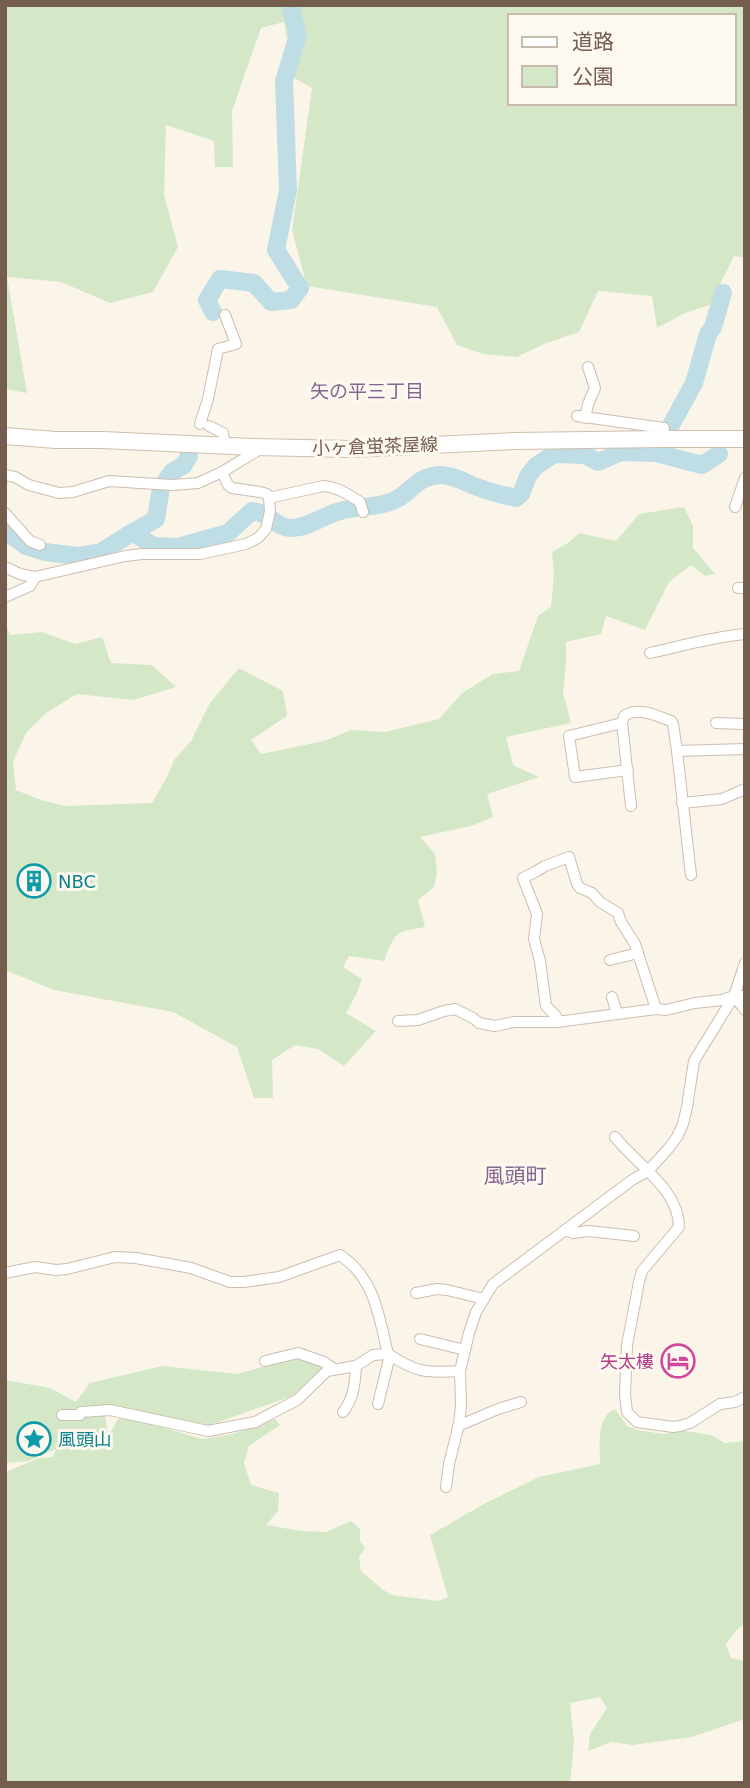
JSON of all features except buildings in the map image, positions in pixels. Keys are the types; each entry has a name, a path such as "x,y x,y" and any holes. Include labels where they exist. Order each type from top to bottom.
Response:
{"street":[{"path":"225,316 236,344 218,349 205,425 223,433 225,446"},
{"path":"588,367 595,388 581,417 664,428 662,439"},
{"name":"小ヶ倉蛍茶屋線","path":"5,436 262,448 352,449 502,441 745,439"},
{"path":"5,474 59,493 72,492 108,481 198,483 262,448"},
{"path":"5,567 36,578 125,556 200,554 246,544 258,538 266,529 270,512 269,498 267,494 260,492 232,488 222,472"},
{"path":"735,507 745,478"},
{"path":"269,498 331,486 344,491 362,507"},
{"path":"5,513 30,541 40,545"},
{"path":"5,597 30,586 36,578"},
{"path":"650,653 714,638 745,634"},
{"path":"631,806 622,723 624,716 632,711 645,712 671,721 691,875"},
{"path":"622,723 569,736 575,777 628,770"},
{"path":"716,723 745,724"},
{"path":"677,751 745,749"},
{"path":"682,803 722,799 745,789"},
{"path":"557,1023 556,1016 546,1006 534,939 537,914 523,877 569,857 580,888 592,893 600,902 618,913 635,944 656,1009"},
{"path":"610,960 638,953"},
{"path":"446,1487 461,1405 460,1371 476,1312 492,1284 648,1171 668,1149 677,1137 685,1115 694,1061 740,996 745,963"},
{"path":"398,1021 418,1020 455,1009 479,1023 495,1026 514,1021 557,1023 656,1009 666,1010 740,996"},
{"path":"740,996 745,1010"},
{"path":"612,997 617,1014"},
{"path":"614,1137 663,1186 679,1220 679,1227 642,1271 639,1282 627,1345 627,1412 637,1422 673,1427 690,1423 720,1404 735,1402 745,1397"},
{"path":"565,1230 573,1233 589,1231 634,1236"},
{"path":"5,1273 35,1267 67,1269 115,1257 191,1268 230,1282 244,1282 279,1277 341,1255 362,1276 373,1292 389,1354 378,1404"},
{"path":"416,1293 437,1289 484,1299"},
{"path":"420,1339 465,1350"},
{"path":"265,1361 298,1353 324,1362 334,1369"},
{"path":"62,1415 110,1410 208,1432 255,1422 297,1400 327,1371 356,1366 373,1356 389,1354 417,1371 460,1371"},
{"path":"343,1412 354,1391 356,1366"},
{"path":"458,1426 521,1402"}],"green space":[{"path":"5,5 745,5 745,258 734,256 710,305 685,313 657,328 652,296 598,291 579,332 517,357 483,354 457,345 437,307 307,286 292,230 312,88 294,78 284,22 261,28 232,111 233,167 215,167 214,141 166,125 164,195 178,247 153,292 110,303 61,282 7,277 27,393 5,389"},
{"path":"684,507 693,526 693,548 715,574 705,576 691,565 669,582 645,630 606,616 601,634 566,642 563,692 571,723 506,737 513,765 539,777 487,794 493,817 471,826 420,837 435,854 437,873 434,887 418,900 425,927 397,935 384,961 349,956 343,967 362,979 346,1013 376,1031 344,1066 318,1049 295,1045 272,1060 273,1098 254,1098 237,1047 173,1012 54,990 5,970 5,626 11,635 42,632 75,644 102,637 111,663 152,665 176,687 133,700 77,694 46,713 26,733 13,762 16,790 65,806 152,803 174,760 191,741 210,703 239,668 283,691 287,716 251,740 261,754 324,741 351,730 385,732 439,719 462,693 493,674 519,671 538,616 551,607 554,573 552,552 579,533 616,541 639,514"},
{"path":"296,1357 324,1366 292,1396 208,1426 109,1405 105,1415 108,1437 118,1419 130,1418 202,1439 233,1434 275,1419 280,1425 249,1446 244,1463 251,1485 279,1493 278,1511 266,1525 326,1532 351,1521 360,1529 360,1541 365,1548 359,1557 361,1571 391,1595 438,1601 448,1597 430,1535 539,1477 600,1464 602,1425 609,1413 615,1409 627,1426 637,1430 664,1434 685,1431 711,1435 725,1443 745,1441 745,1623 726,1644 731,1658 745,1661 745,1719 692,1737 633,1745 611,1742 588,1751 590,1734 607,1708 600,1697 570,1703 574,1742 570,1783 5,1783 5,1476 8,1471 39,1458 53,1457 56,1449 28,1461 5,1463 5,1380 50,1388 76,1402 90,1383 162,1366 238,1374"}],"waterway":[{"path":"213,312 207,300 220,279 254,283 271,302 291,300 300,288 276,250 288,190 284,81 298,35 290,5"},
{"path":"670,427 694,383 723,293"},
{"path":"133,532 153,546 178,547 228,533 252,511 285,527 296,528 340,511 393,501 424,479 439,475 516,498 521,494 528,476 536,466 554,454 585,455 598,462 621,452 656,453 702,465 719,454"},
{"path":"5,531 26,546 45,552 78,556 101,552 156,519 161,488 172,472 184,465 189,456"}],"place":[{"name":"NBC","path":"34,881"},
{"name":"矢太樓","path":"678,1361"},
{"name":"風頭山","path":"34,1439"}],"district":[{"name":"矢の平三丁目","path":"367,391"},
{"name":"風頭町","path":"515,1176"}]}
